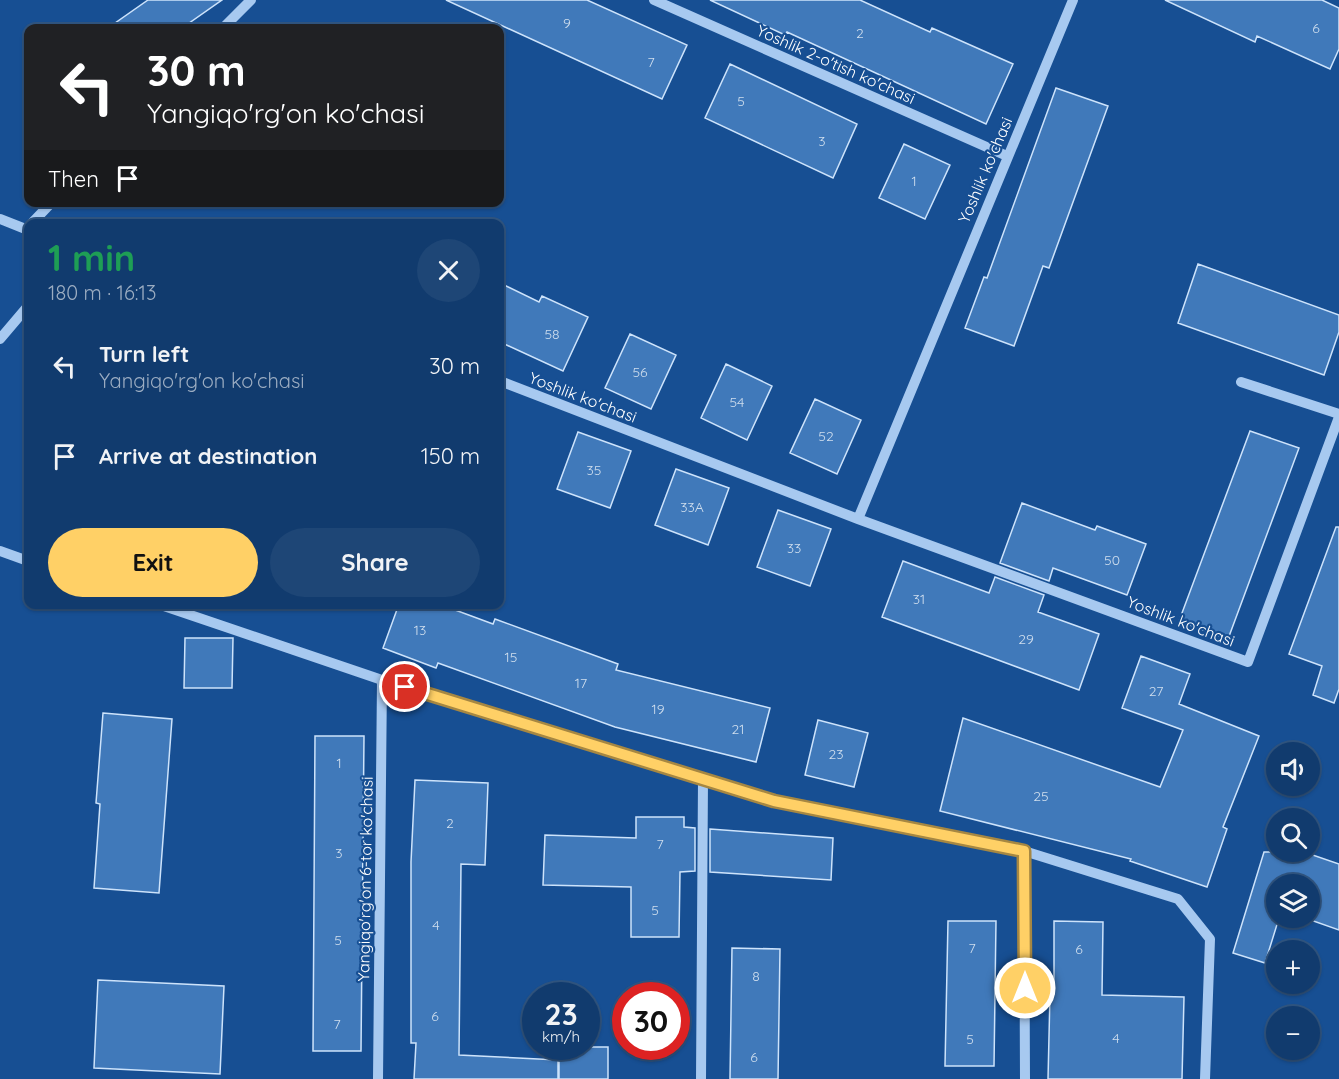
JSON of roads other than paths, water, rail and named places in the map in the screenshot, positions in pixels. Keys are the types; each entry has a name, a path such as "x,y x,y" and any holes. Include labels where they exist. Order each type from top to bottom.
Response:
{"street":[{"path":"227,24 251,0"},
{"name":"Yoshlik 2-o'tish ko'chasi","path":"654,0 1007,156"},
{"name":"Yoshlik ko'chasi","path":"858,519 1073,0"},
{"path":"36,219 47,207"},
{"path":"0,219 24,226"},
{"path":"0,339 24,311"},
{"path":"1241,382 1339,415"},
{"name":"Yoshlik ko'chasi","path":"504,383 858,519 1248,662 1339,415"},
{"path":"0,551 24,560"},
{"path":"173,609 382,680 774,801 1024,851 1178,899 1210,939 1205,1079"},
{"name":"Yangiqo'rg'on 6-tor ko'chasi","path":"378,1079 382,680"},
{"path":"701,1079 703,779"},
{"path":"1024,851 1025,1079"}]}
